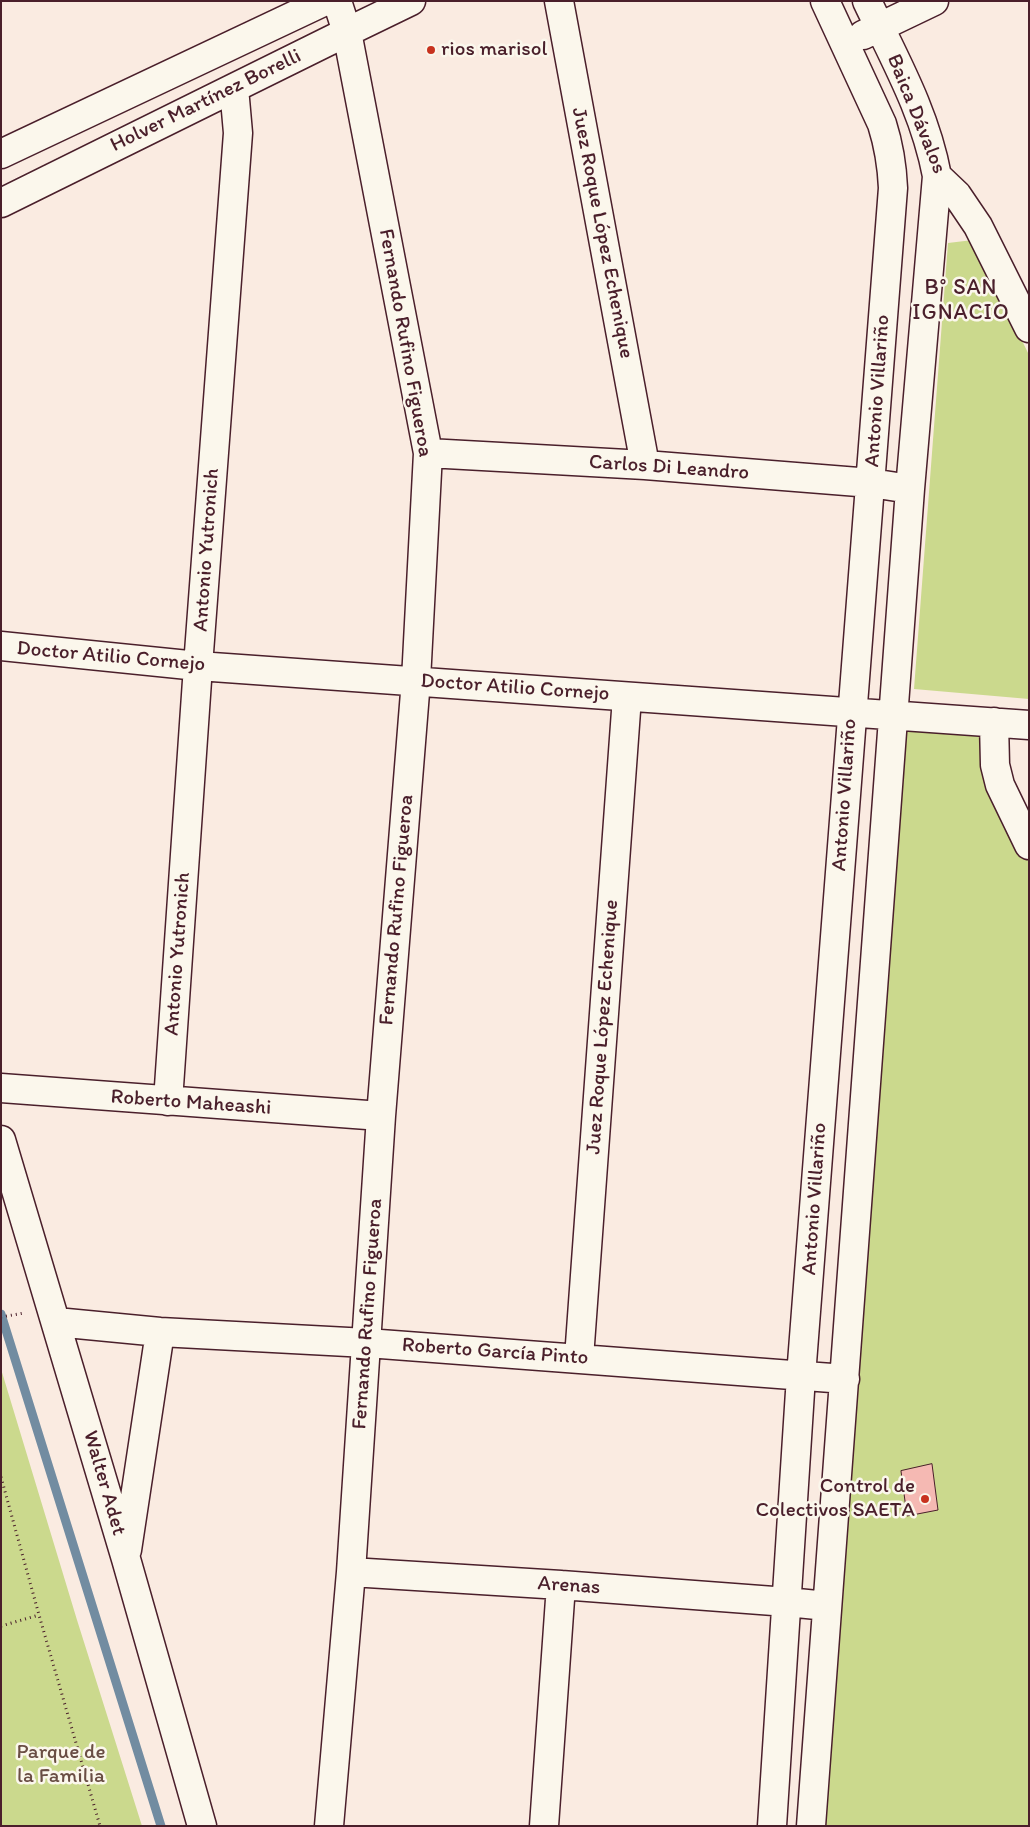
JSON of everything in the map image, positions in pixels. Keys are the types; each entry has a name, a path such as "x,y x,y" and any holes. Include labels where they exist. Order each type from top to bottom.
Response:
{"street":[{"name":"Holver Martínez Borelli","path":"1,154 325,1"},
{"name":"Fernando Rufino Figueroa","path":"329,1826 351,1572 381,1116 416,680 428,453 347,32 337,1"},
{"name":"Holver Martínez Borelli","path":"1,203 411,1"},
{"name":"Juez Roque López Echenique","path":"559,1 645,465"},
{"name":"Antonio Villariño","path":"772,1826 801,1376 893,188 889,143 825,1"},
{"name":"Baica Dávalos","path":"867,1 920,111 932,148 937,176 957,196 978,226 1029,328"},
{"path":"845,43 934,1"},
{"name":"Antonio Yutronich","path":"168,1101 238,133 234,88"},
{"name":"Antonio Villariño","path":"811,1826 910,489 937,176"},
{"name":"Carlos Di Leandro","path":"428,453 645,465 871,483 910,489"},
{"name":"Doctor Atilio Cornejo","path":"1,646 198,666 1029,725"},
{"name":"Juez Roque López Echenique","path":"579,1358 627,697"},
{"path":"994,722 995,766 1000,785 1029,845"},
{"name":"Roberto Maheashi","path":"1,1088 381,1116"},
{"name":"Walter Adet","path":"1,1140 126,1559 202,1826"},
{"name":"Roberto García Pinto","path":"56,1322 160,1332 366,1342 845,1379"},
{"path":"126,1559 160,1332"},
{"name":"Arenas","path":"351,1572 561,1585 827,1606"},
{"path":"544,1826 561,1585"}],"path":[{"path":"1,1317 20,1314"},
{"path":"1,1477 100,1826"},
{"path":"1,1626 39,1615"}],"green space":[{"path":"973,240 1029,355 1029,699 914,689 948,243"},
{"path":"894,716 994,722 1029,844 1029,1826 811,1826"},
{"name":"Parque de la Familia","path":"1,1369 77,1620 142,1826 1,1826"}],"building":[{"path":"932,1464 938,1510 907,1516 901,1471"}],"waterway":[{"path":"1,1314 161,1826"}],"place":[{"name":"rios marisol","path":"431,50"},
{"name":"Control de Colectivos SAETA","path":"925,1499"}],"district":[{"name":"B° SAN IGNACIO","path":"961,300"}]}
